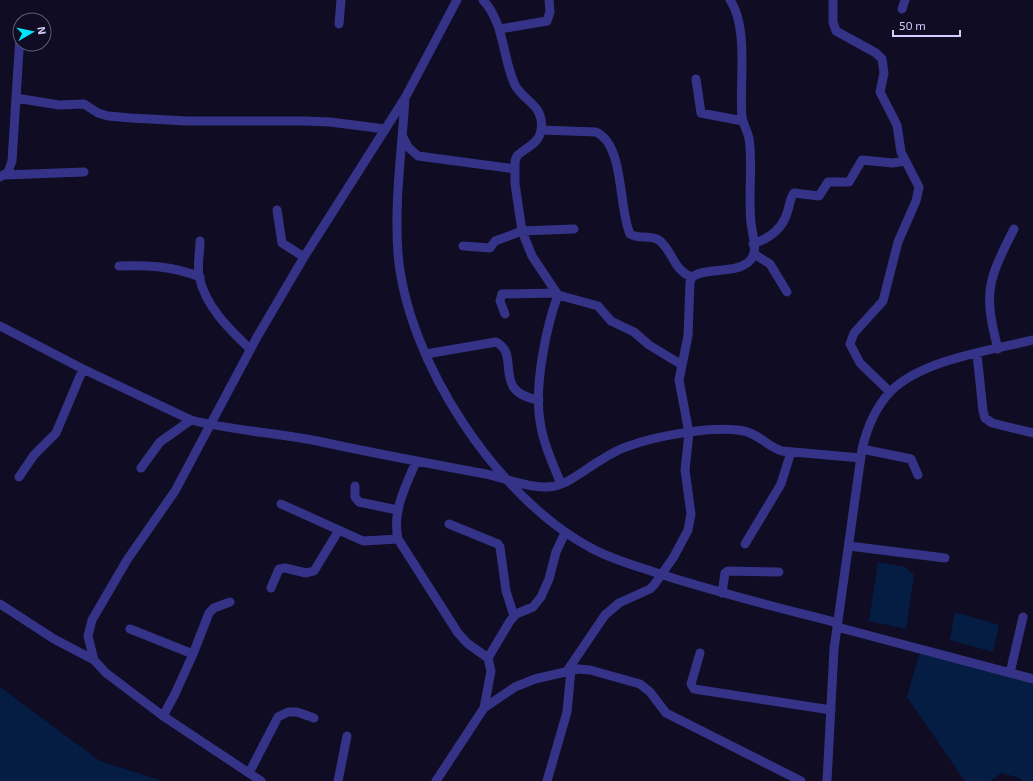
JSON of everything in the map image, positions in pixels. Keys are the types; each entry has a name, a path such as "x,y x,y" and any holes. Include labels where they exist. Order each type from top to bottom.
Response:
{"street":[{"path":"339,24 341,0"},
{"path":"94,660 88,636 92,620 127,560 175,490 250,349 304,257 405,98 457,0"},
{"path":"483,0 489,6 500,29 514,82 531,101 540,116 541,130 535,142 517,156 514,169 522,231 532,256 557,294 550,319 542,364 539,400 540,420 544,438 561,484"},
{"path":"500,29 547,21 550,12 549,0"},
{"path":"541,130 596,132 604,135 610,143 615,162 630,234 658,239 664,244 681,272 692,277 701,273 736,268 750,260 754,254 754,244 750,219 749,138 743,121 740,35 735,9 730,0"},
{"path":"834,0 833,22 836,30 876,53 882,59 884,73 880,92 896,125 905,161 917,182 918,193 898,242 883,301 854,333 850,344 860,363 890,392"},
{"path":"3,176 12,161 19,52"},
{"path":"696,79 701,113 743,121"},
{"path":"16,98 59,105 84,104 103,114 131,118 187,121 305,121 385,129"},
{"path":"405,98 398,201 398,255 405,292 433,372 454,410 469,433 508,480 542,513 565,533 593,549 661,574 722,593 1033,679"},
{"path":"402,135 408,147 418,156 514,169"},
{"path":"754,244 772,236 778,230 788,212 791,196 794,192 819,196 828,182 849,182 862,160 893,163 905,161"},
{"path":"3,176 84,172"},
{"path":"277,210 282,243 304,257"},
{"path":"463,246 490,248 495,241 522,231 574,229"},
{"path":"998,349 990,318 988,300 990,286 1000,257 1014,229"},
{"path":"200,241 200,277 216,312 228,328 250,349"},
{"path":"754,254 770,264 787,292"},
{"path":"119,266 158,266 184,271 200,277"},
{"path":"547,781 567,712 569,671 605,615 619,603 650,589 673,558 688,530 691,519 685,481 689,433 680,388 682,365 688,336 689,288 692,277"},
{"path":"505,314 500,301 502,294 557,294 598,306 610,321 634,332 649,345 682,365"},
{"path":"0,326 83,369 191,420 279,434 544,488 567,482 595,463 625,447 689,433 721,430 745,431 755,434 770,446 782,451 861,454 911,459 918,474"},
{"path":"827,781 838,625 861,454 871,421 890,392 911,376 933,366 1033,340"},
{"path":"426,354 496,342 504,349 510,380 514,390 520,396 539,400"},
{"path":"977,354 985,418 992,422 1033,433"},
{"path":"19,477 34,455 56,433 83,369"},
{"path":"141,468 160,442 191,420"},
{"path":"745,544 781,484 792,452"},
{"path":"416,462 397,510 396,530 398,539 458,633 467,643 488,658 491,671 484,708"},
{"path":"355,486 355,497 359,502 397,510"},
{"path":"281,504 363,541 398,539"},
{"path":"449,524 498,544 500,547 506,591 514,616"},
{"path":"271,588 279,569 285,568 306,574 314,571 339,530"},
{"path":"488,658 514,616 533,607 542,597 549,579 556,552 565,533"},
{"path":"849,546 946,558"},
{"path":"722,593 725,573 728,571 780,572"},
{"path":"162,716 175,694 209,613 214,608 230,602"},
{"path":"0,604 54,639 94,660 106,674 162,716 261,781"},
{"path":"1010,673 1023,617"},
{"path":"130,629 193,654"},
{"path":"700,653 691,684 694,689 831,710"},
{"path":"436,781 484,708 515,687 534,679 578,669 590,670 640,684 650,692 666,712 801,781"},
{"path":"248,773 278,717 288,712 296,712 314,718"},
{"path":"338,781 347,736"}],"water":[{"path":"878,562 905,567 914,575 906,629 869,621"},
{"path":"955,612 999,625 993,652 950,640"},
{"path":"920,651 1033,683 1033,781 1022,781 1020,778 1001,773 991,781 965,781 907,697"},
{"path":"0,687 100,761 163,781 0,781"}]}
